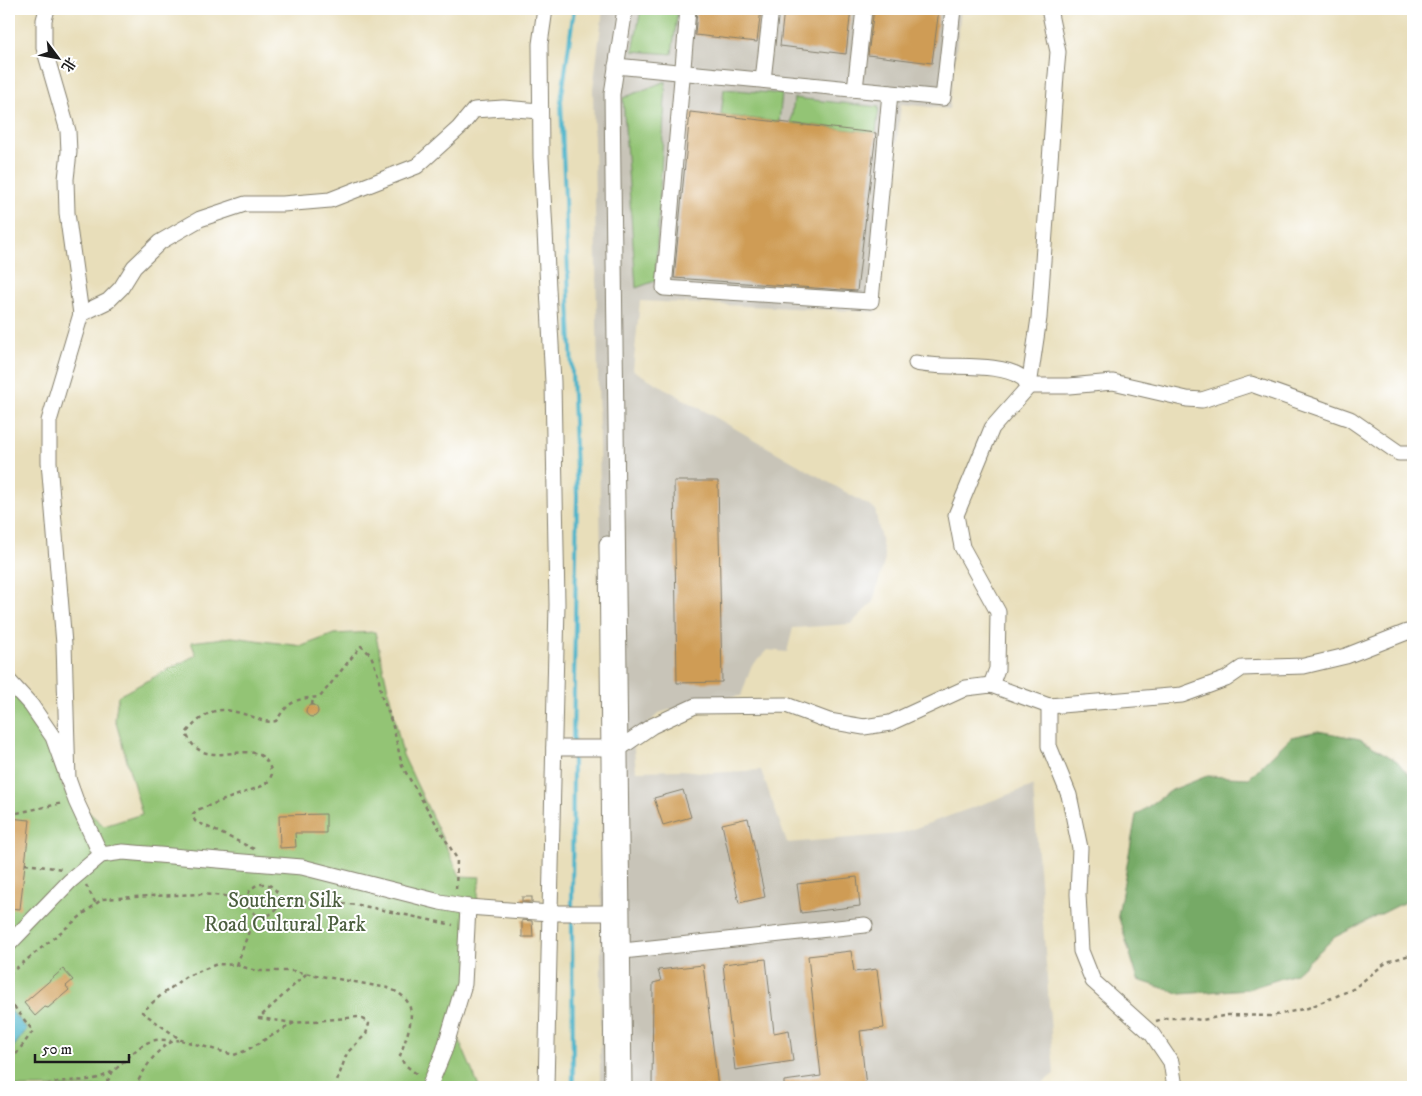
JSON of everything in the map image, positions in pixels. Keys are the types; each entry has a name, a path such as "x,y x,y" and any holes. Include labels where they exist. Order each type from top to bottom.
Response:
{"street":[{"path":"46,9 44,48 68,131 67,213 81,314 49,421 49,462 64,644 68,780"},
{"path":"546,9 540,44 540,157 553,392 557,604 546,1087"},
{"path":"615,9 603,93 614,748 623,951 624,1087"},
{"path":"612,1087 611,913 614,748 612,94 625,9"},
{"path":"688,9 664,288 871,301 890,93"},
{"path":"763,80 772,9"},
{"path":"855,89 864,9"},
{"path":"616,66 943,98 953,9"},
{"path":"991,685 996,669 998,612 962,547 956,515 992,428 1029,386 1039,318 1058,52 1048,9"},
{"path":"81,314 108,301 121,288 134,267 160,242 200,218 245,204 283,204 330,200 417,166 459,128 474,110 503,108 540,111"},
{"path":"916,363 930,366 958,366 1010,372 1023,378 1029,386"},
{"path":"1029,386 1069,386 1113,382 1187,399 1202,400 1251,384 1350,419 1399,453 1413,453"},
{"path":"554,748 614,748 652,726 695,706 786,705 829,721 864,727 890,723 966,688 991,685 1049,706 1182,695 1226,679 1242,668 1304,666 1346,656 1407,632 1413,632"},
{"path":"9,681 31,705 52,737 76,801 101,855"},
{"path":"1049,706 1049,746 1069,794 1080,848 1078,894 1081,951 1093,981 1148,1030 1171,1062 1175,1087"},
{"path":"9,944 70,881 101,855 123,852 302,867 462,906 550,913 611,913"},
{"path":"430,1086 444,1051 464,984 467,929 462,906"},
{"path":"623,951 865,925"}],"path":[{"path":"255,850 196,821 193,814 197,810 262,786 272,774 270,766 264,756 252,752 215,755 203,752 189,742 186,733 196,722 220,709 233,710 269,723 276,721 287,706 301,698 320,697 361,646 370,655 378,675 382,698 394,730 402,766 457,859 462,906"},
{"path":"312,705 313,698"},
{"path":"9,813 76,801"},
{"path":"265,884 274,889 278,904 272,913 263,916 255,914 248,905 247,898 250,890 265,884"},
{"path":"9,974 102,899 202,894 247,898"},
{"path":"278,899 359,905 467,929"},
{"path":"237,964 255,914"},
{"path":"1148,1030 1155,1021 1166,1018 1202,1020 1228,1015 1272,1016 1308,1008 1353,989 1387,962 1413,954"},
{"path":"294,1023 245,1051 234,1055 181,1040 142,1012 185,977 217,964 237,964 256,971 293,971 388,988 399,992 407,1000 411,1010 410,1026 400,1056 404,1064 430,1086"},
{"path":"306,974 258,1018 294,1023 358,1017 366,1020 369,1024 366,1034 347,1053 335,1087"},
{"path":"9,1000 33,1031 9,1064"},
{"path":"40,1087 65,1081 85,1082 109,1074 132,1052 150,1042 162,1039 171,1041 181,1040"},
{"path":"135,1087 158,1052 171,1041"},
{"path":"101,1087 114,1070"}],"shaded area":[{"path":"603,9 961,9 949,109 901,104 877,312 640,301 633,370 875,509 885,559 873,602 851,624 793,628 787,652 767,650 751,667 741,696 700,701 659,713 633,739 636,771 682,770 711,773 761,770 787,843 899,834 1033,786 1054,1074 1037,1087 600,1087 603,674 593,89"}],"green space":[{"path":"641,9 678,9 672,54 633,51"},
{"path":"666,81 655,281 636,288 623,98"},
{"path":"724,89 782,94 779,122 721,115"},
{"path":"794,98 879,107 876,133 791,123"},
{"name":"Southern Silk Road Cultural Park","path":"375,632 403,755 460,876 480,877 463,1015 457,1035 479,1087 9,1087 9,689 44,730 64,790 104,826 142,814 115,719 118,696 196,655 191,642 232,637 302,646 334,634"},
{"path":"1318,731 1360,739 1397,761 1413,780 1413,886 1409,900 1335,937 1295,974 1248,989 1181,994 1138,980 1118,915 1136,815 1172,790 1207,776 1249,778 1291,737"}],"water":[{"path":"9,1009 27,1029 9,1053"}],"building":[{"path":"697,9 761,9 757,42 695,35"},
{"path":"784,9 851,9 846,54 780,46"},
{"path":"874,9 939,9 932,63 868,55"},
{"path":"690,112 876,133 857,291 674,278"},
{"path":"674,481 718,481 722,682 677,683"},
{"path":"310,705 314,705 318,711 314,717 310,717 306,713 306,709"},
{"path":"683,790 691,817 663,825 654,798"},
{"path":"326,814 326,833 295,833 296,847 280,848 279,815"},
{"path":"9,818 30,820 20,909 9,908"},
{"path":"748,818 765,897 739,903 722,824"},
{"path":"857,877 860,906 801,913 797,884"},
{"path":"522,897 532,897 532,902 522,902"},
{"path":"522,920 532,921 533,937 522,937"},
{"path":"851,951 854,972 877,969 884,1028 860,1031 866,1087 784,1087 784,1081 821,1076 808,956"},
{"path":"766,959 774,1033 789,1030 793,1061 735,1070 723,964"},
{"path":"703,965 718,1087 652,1087 653,983 661,981 658,970"},
{"path":"63,969 73,980 66,986 69,990 48,1008 45,1007 35,1016 24,1003"}],"waterway":[{"path":"573,745 577,496 561,101 574,9"},
{"path":"572,910 573,752"},
{"path":"572,917 573,1087"}]}
